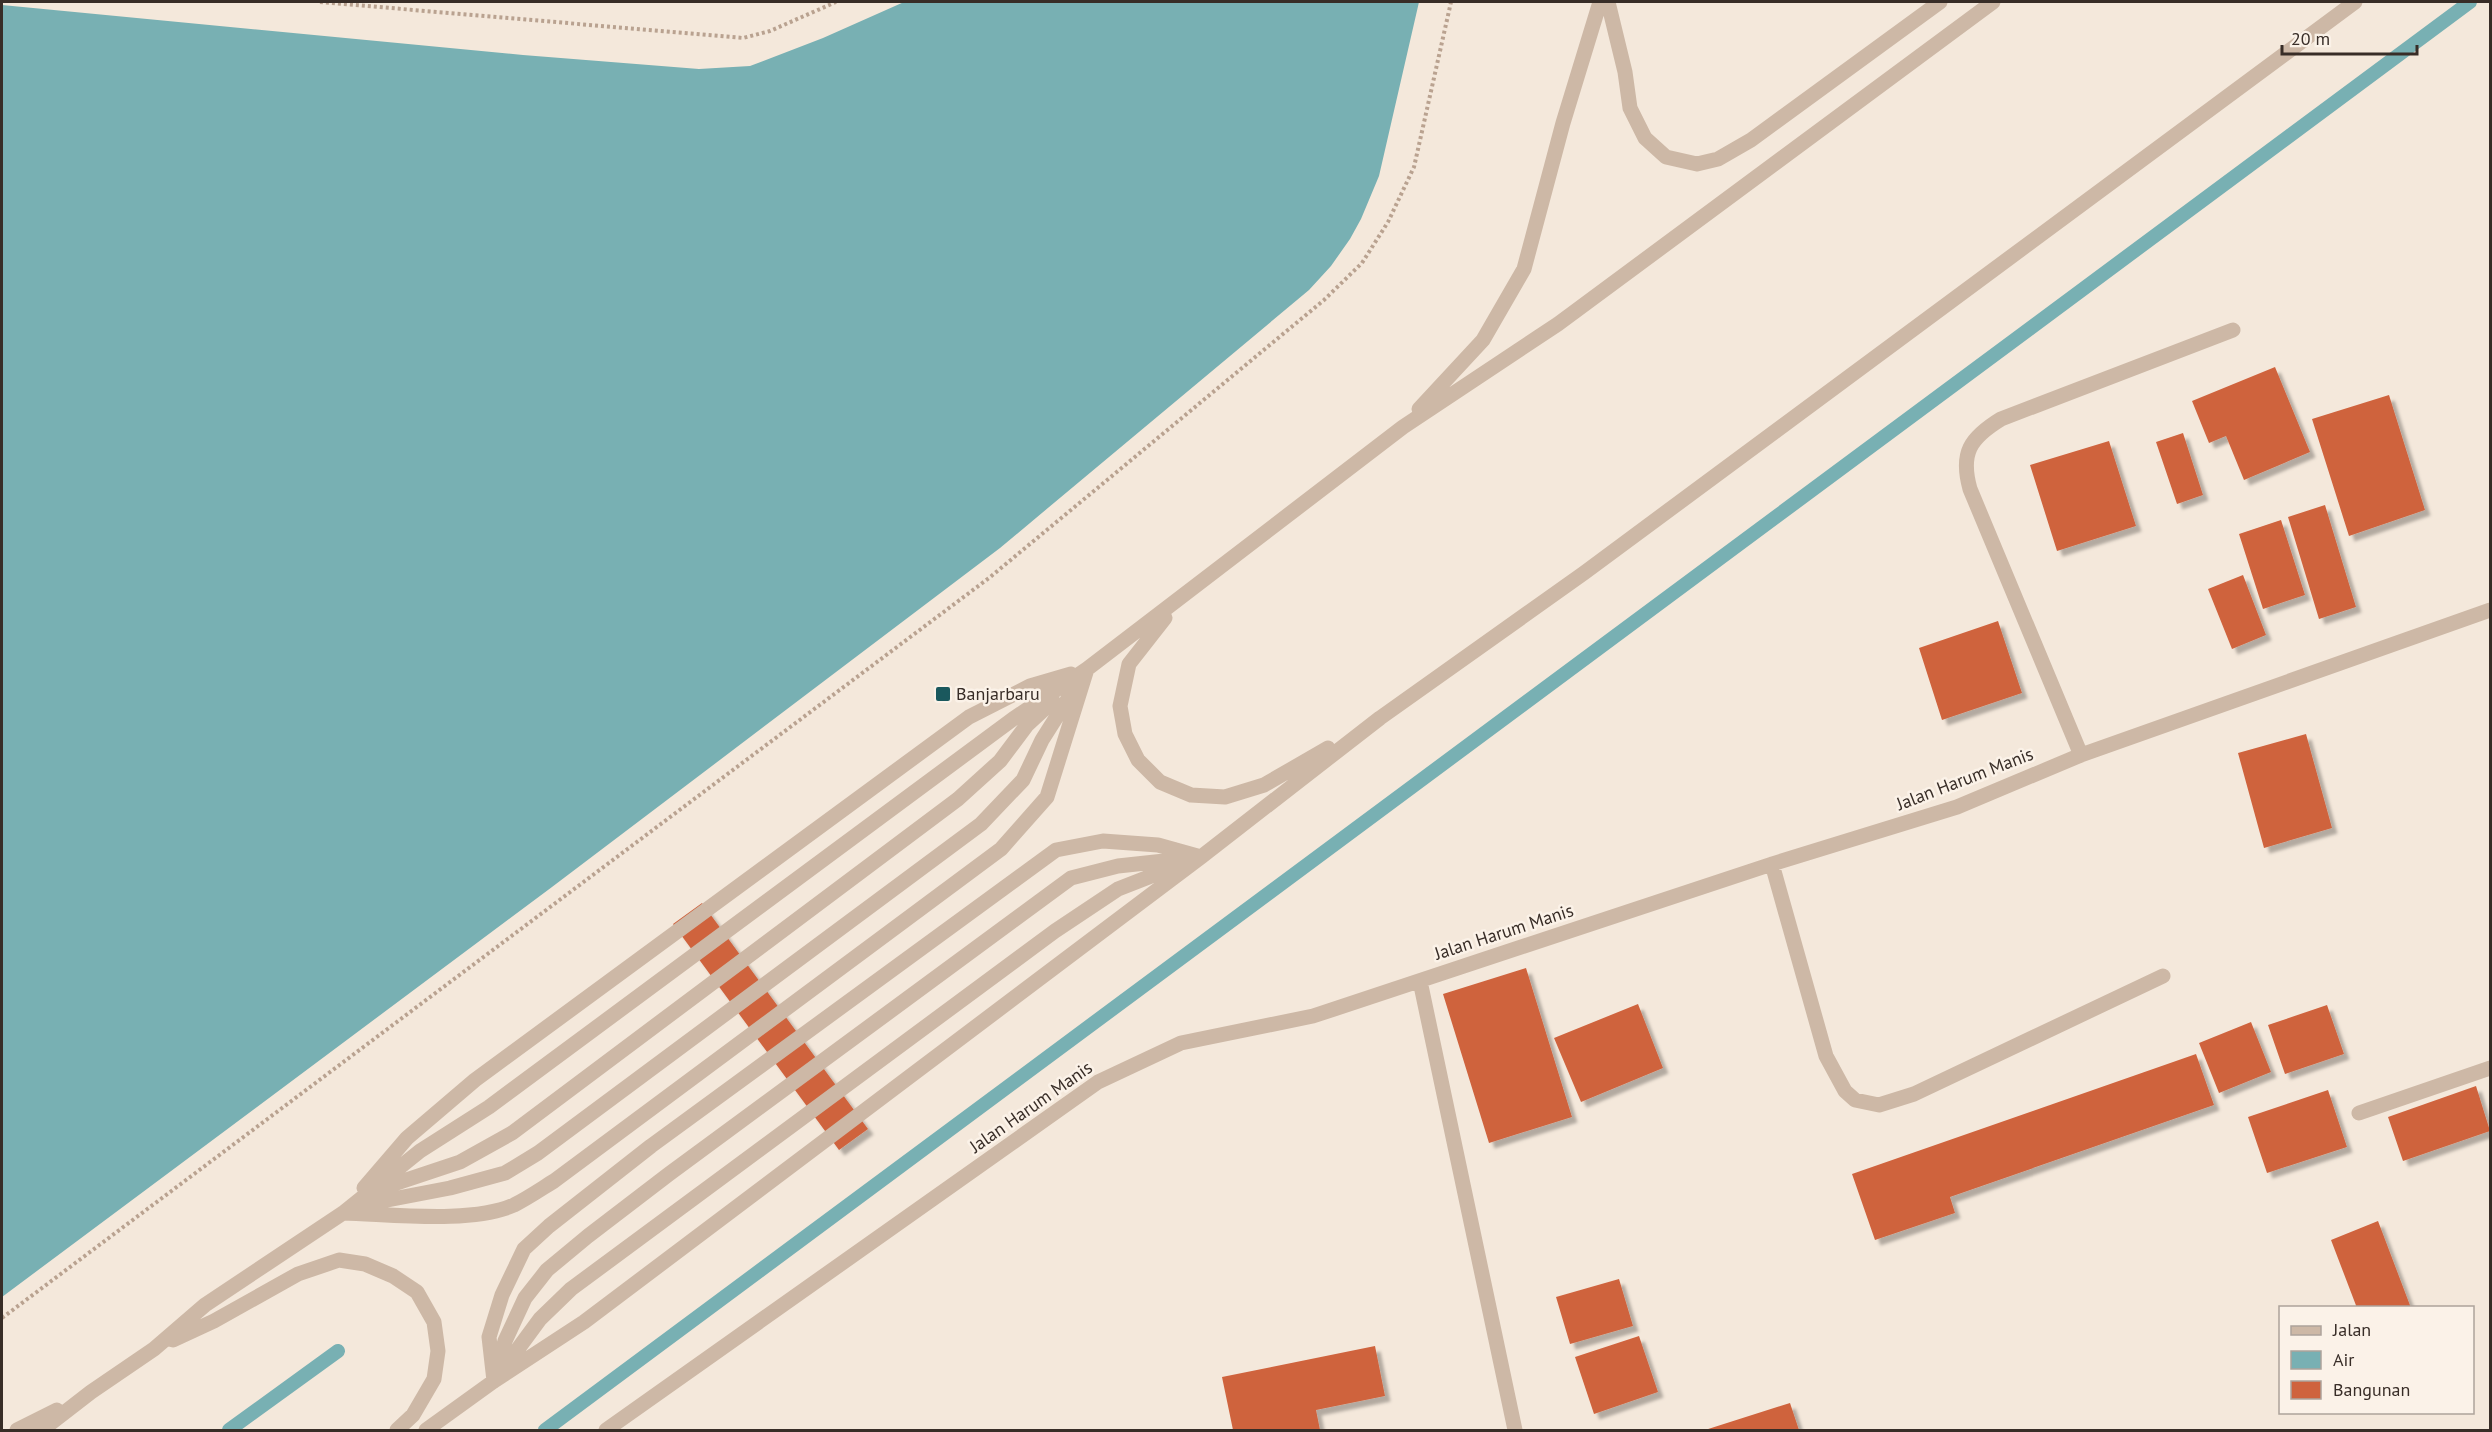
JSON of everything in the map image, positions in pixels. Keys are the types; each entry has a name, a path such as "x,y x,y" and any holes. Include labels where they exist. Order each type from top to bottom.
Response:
{"street":[{"path":"1403,427 1483,340 1524,268 1563,123 1600,2"},
{"path":"1608,2 1625,72 1630,108 1645,138 1666,157 1698,164 1718,159 1751,141 1940,2"},
{"path":"343,1213 420,1151 489,1107 1012,719 1087,669 1403,427 1558,324 1993,2"},
{"path":"426,1431 494,1381 584,1322 1201,857 1380,718 1584,573 2355,2"},
{"path":"2081,755 1970,489 1964,469 1970,446 1985,430 2001,419 2233,330"},
{"path":"1186,595 1156,628 1129,664 1120,706 1125,734 1138,760 1160,782 1191,795 1225,797 1264,785 1380,718"},
{"name":"Jalan Harum Manis","path":"606,1430 1098,1082 1181,1043 1313,1017 1772,864 1957,807 2081,755 2490,610"},
{"path":"343,1213 407,1138 475,1080 969,717 1029,686 1087,669"},
{"path":"343,1213 447,1215 484,1213 513,1205 554,1181 1001,849 1047,797 1087,669"},
{"path":"42,1431 91,1392 154,1349 206,1305 343,1213 394,1184 460,1162 512,1133 957,799 1000,760 1027,725 1087,669"},
{"path":"343,1213 377,1202 450,1188 505,1173 538,1153 981,824 1023,780 1042,740 1087,669"},
{"path":"494,1381 489,1337 502,1295 524,1249 549,1226 651,1146 1056,850 1103,841 1158,845 1201,857"},
{"path":"494,1381 540,1319 572,1289 1091,907 1118,889 1201,857"},
{"path":"494,1381 506,1341 525,1298 546,1270 778,1094 1071,879 1118,866 1201,857"},
{"path":"1772,864 1826,1056 1845,1091 1855,1100 1879,1105 1914,1094 2163,976"},
{"path":"1420,981 1515,1431"},
{"path":"2359,1113 2490,1068"},
{"path":"154,1349 214,1321 298,1274 339,1260 365,1263 393,1276 417,1292 434,1322 438,1351 434,1379 413,1415 397,1431"},
{"path":"17,1431 91,1392"}],"path":[{"path":"320,2 744,39 770,31 836,2"},
{"path":"2,1318 989,578 1324,300 1362,264 1388,222 1414,167 1451,2"}],"water":[{"path":"904,2 1419,2 1379,176 1350,239 1331,266 1309,290 1000,548 552,887 2,1297 2,5 523,55 699,69 750,66 823,38"}],"building":[{"path":"2275,367 2310,452 2244,480 2226,436 2209,443 2192,401"},
{"path":"2389,395 2425,510 2349,536 2312,419"},
{"path":"2183,433 2203,495 2177,504 2156,442"},
{"path":"2109,441 2136,526 2057,551 2030,465"},
{"path":"2325,505 2356,607 2319,619 2288,517"},
{"path":"2281,520 2305,595 2263,609 2239,534"},
{"path":"2243,575 2266,635 2232,649 2208,589"},
{"path":"1998,621 2022,693 1942,720 1919,648"},
{"path":"2306,734 2332,828 2264,848 2238,753"},
{"path":"702,903 868,1129 839,1150 673,924"},
{"path":"1526,968 1572,1117 1489,1143 1443,994"},
{"path":"1638,1004 1663,1068 1581,1102 1554,1038"},
{"path":"2327,1005 2344,1054 2285,1074 2268,1025"},
{"path":"2251,1022 2271,1072 2219,1093 2199,1043"},
{"path":"2196,1054 2214,1105 1950,1197 1955,1213 1875,1240 1852,1174"},
{"path":"2476,1086 2490,1131 2403,1161 2388,1117"},
{"path":"2328,1090 2347,1147 2267,1173 2248,1117"},
{"path":"2378,1221 2410,1306 2356,1306 2331,1240"},
{"path":"1619,1279 1633,1326 1570,1344 1556,1297"},
{"path":"1639,1336 1658,1392 1594,1414 1575,1357"},
{"path":"1375,1346 1385,1396 1316,1410 1320,1430 1233,1430 1222,1377"},
{"path":"1790,1403 1799,1430 1705,1430"}],"waterway":[{"path":"545,1430 2470,2"},
{"path":"229,1430 338,1351"}],"place":[{"name":"Banjarbaru","path":"943,694"}]}
